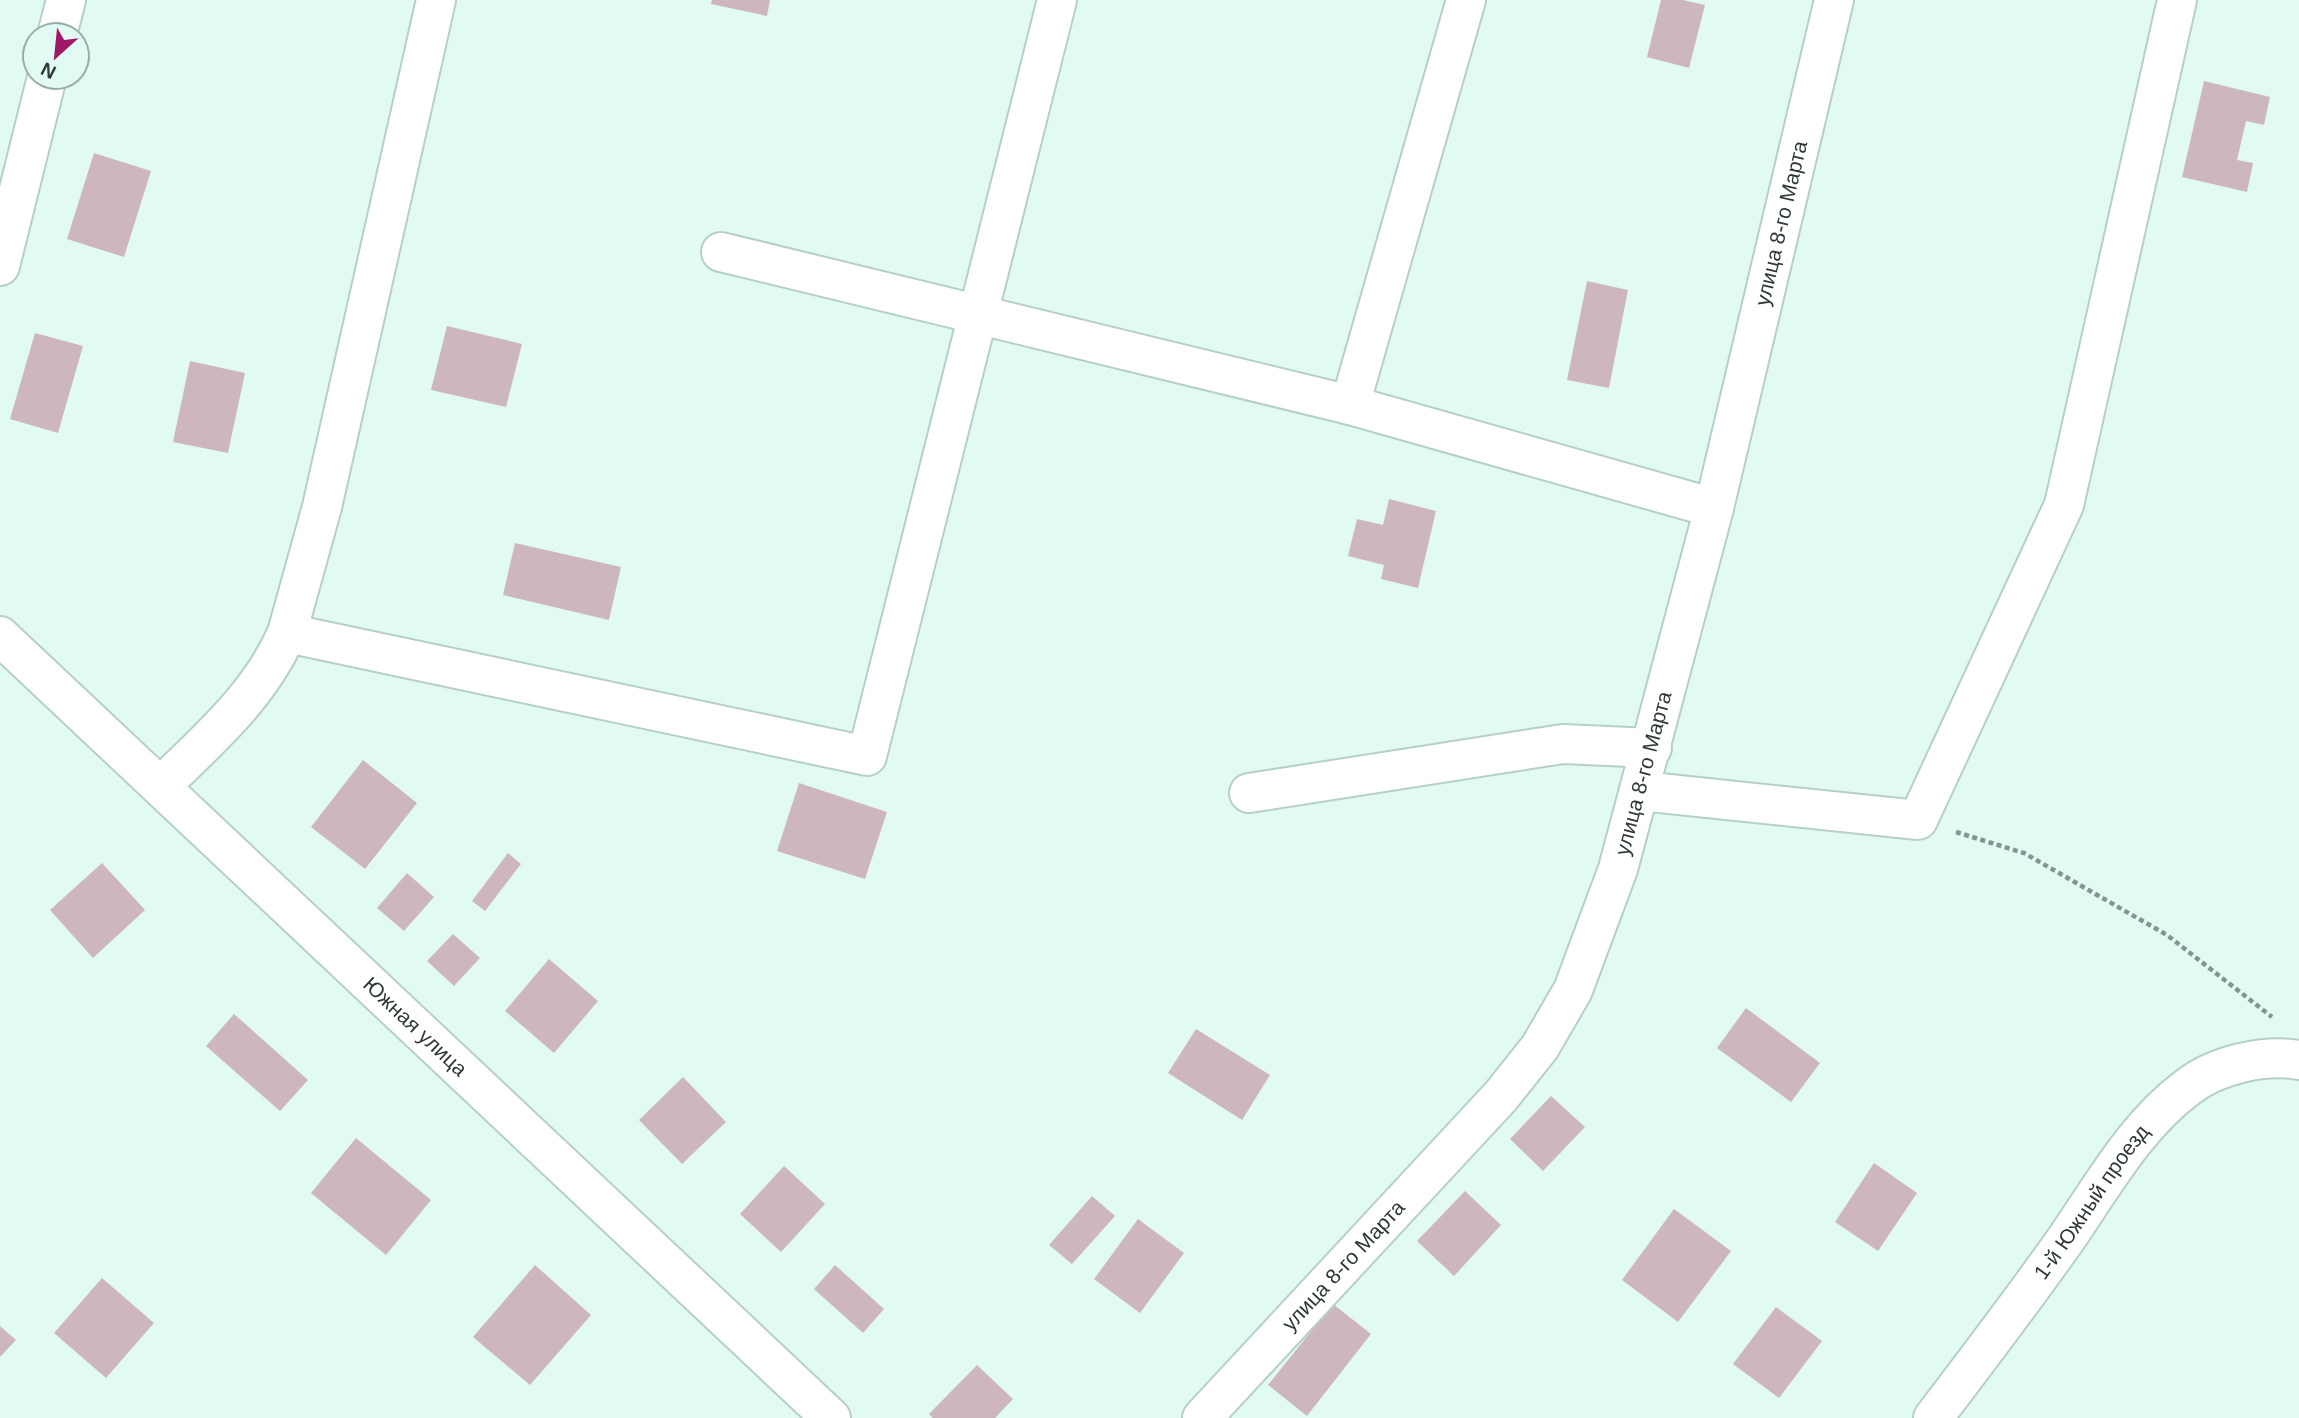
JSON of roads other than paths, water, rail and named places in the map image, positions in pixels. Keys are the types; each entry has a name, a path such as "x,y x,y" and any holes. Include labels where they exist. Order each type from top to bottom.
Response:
{"street":[{"path":"61,21 66,0"},
{"path":"162,785 244,702 270,668 287,633 322,507 436,0"},
{"path":"287,633 867,756 1057,0"},
{"path":"1350,405 1466,0"},
{"name":"улица 8-го Марта","path":"1202,1418 1501,1096 1540,1047 1568,1000 1590,952 1640,791 1714,508 1833,0"},
{"path":"1640,791 1918,821 2064,505 2177,0"},
{"path":"0,266 44,91"},
{"path":"721,252 1350,405 1714,508"},
{"name":"Южная улица","path":"0,636 162,785 831,1418"},
{"path":"1249,793 1563,744 1652,748"},
{"name":"1-й Южный проезд","path":"1933,1418 2030,1290 2132,1144 2171,1100 2215,1071 2271,1059 2299,1060"}]}
